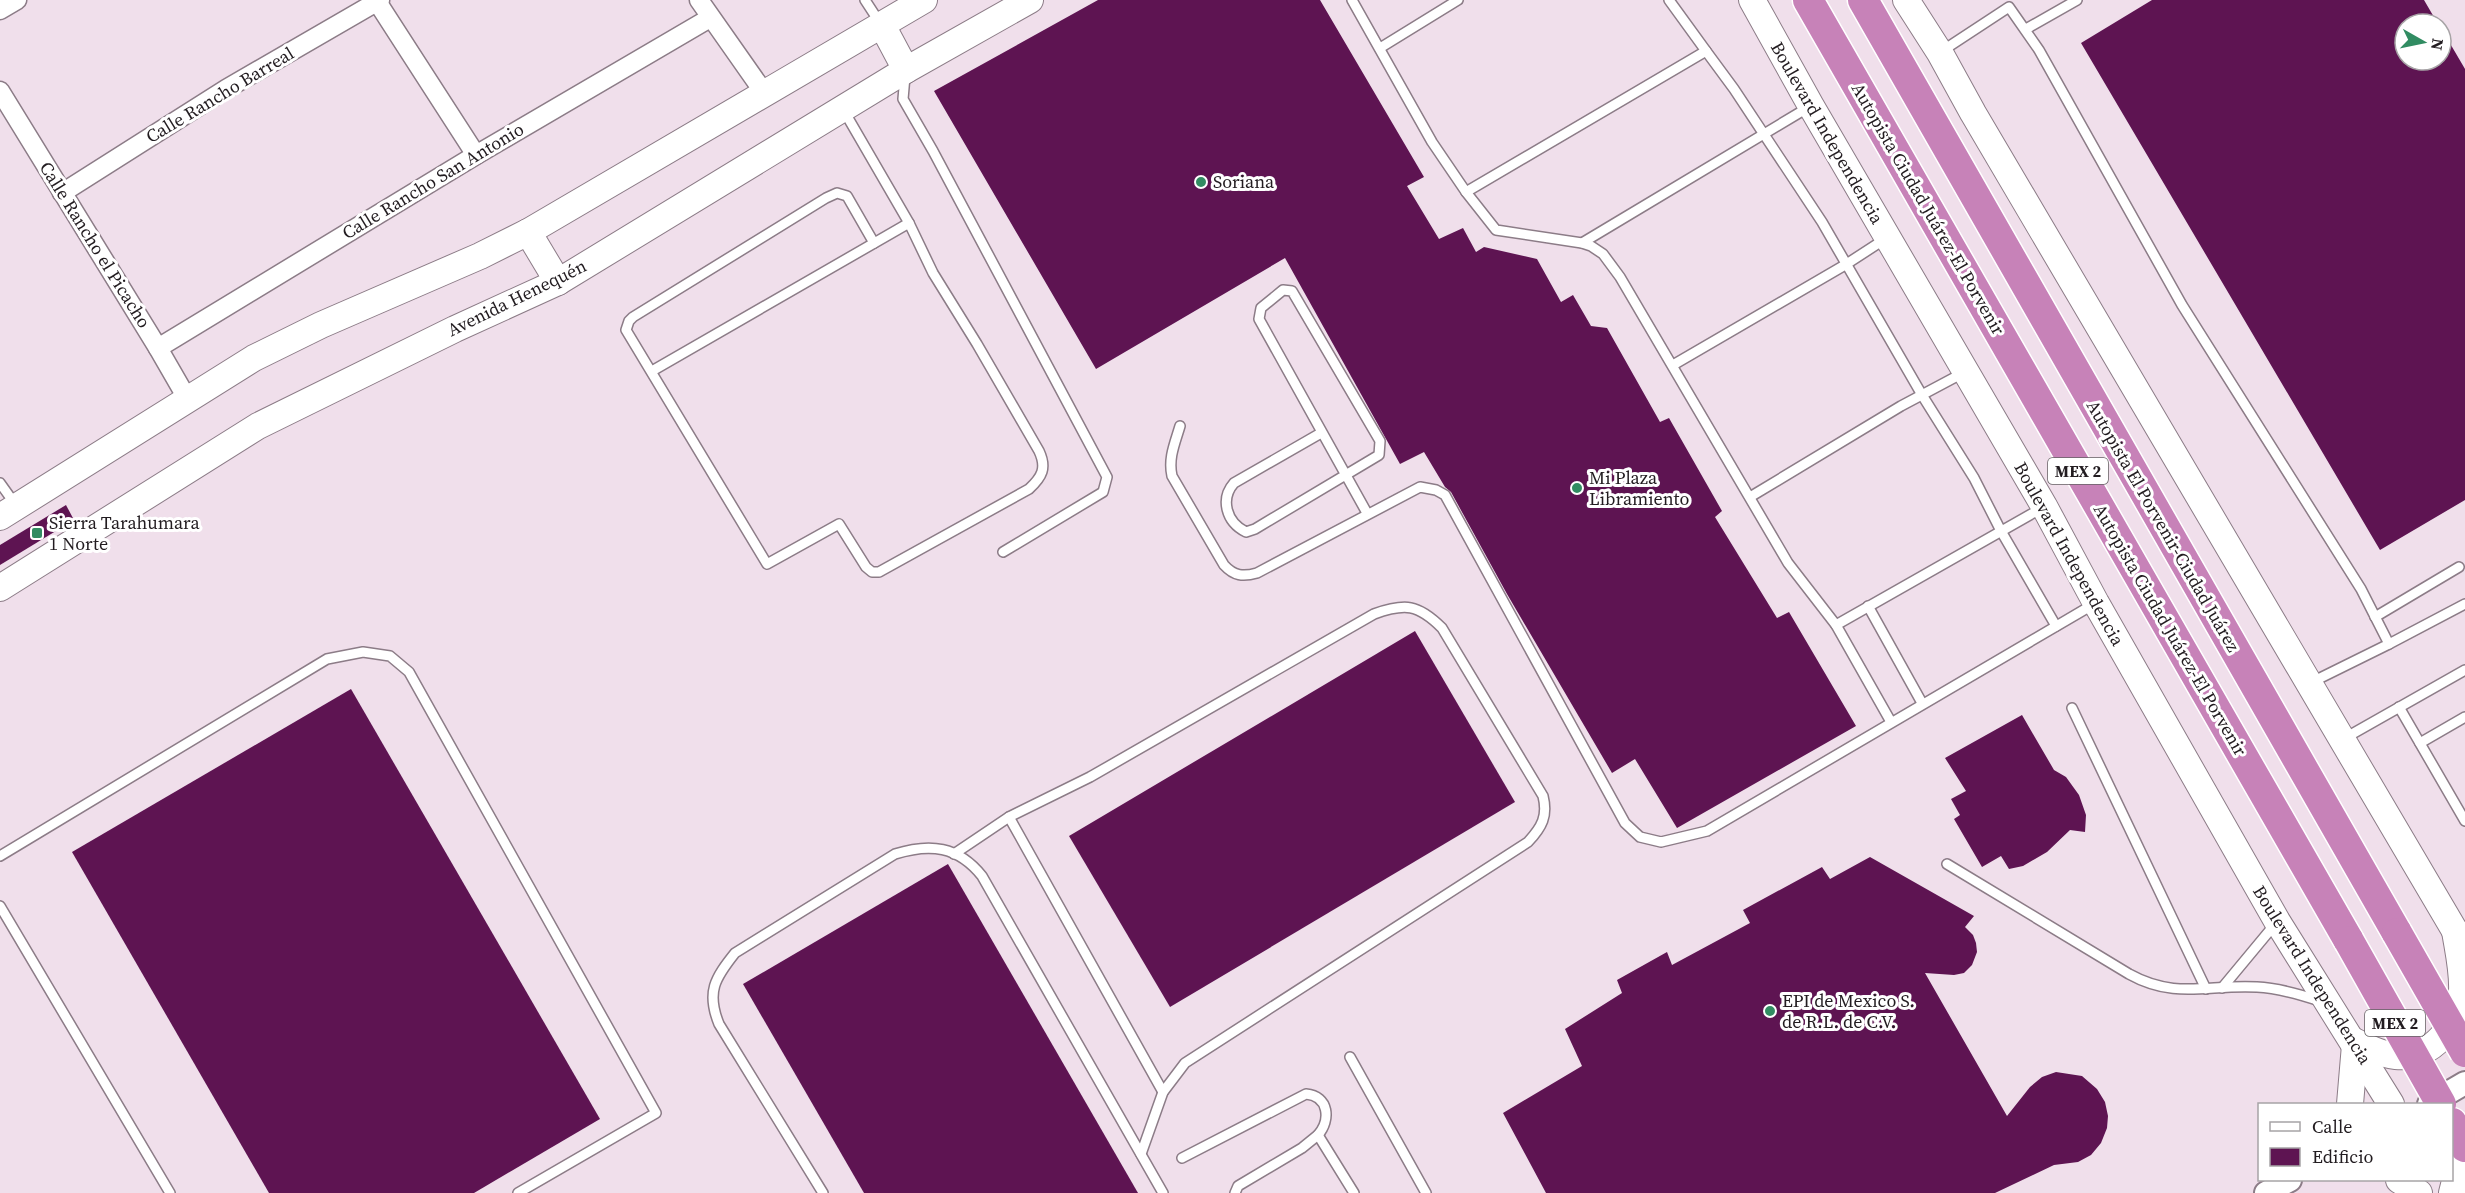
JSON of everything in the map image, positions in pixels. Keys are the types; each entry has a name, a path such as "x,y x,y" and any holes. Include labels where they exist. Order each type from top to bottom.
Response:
{"highway":[{"name":"Autopista Ciudad Juárez-El Porvenir","path":"1808,0 2440,1103"},
{"name":"Autopista El Porvenir-Ciudad Juárez","path":"1863,0 2465,1052"},
{"path":"2453,1126 2465,1147"}],"main road":[{"path":"8,512 254,358 321,325 480,256 528,231 924,0"},
{"name":"Avenida Henequén","path":"0,588 258,426 455,329 558,282 906,70 1030,0"},
{"name":"Boulevard Independencia","path":"1752,0 1811,106 2044,506 2096,603 2277,921 2390,1103"},
{"path":"1906,0 1940,52 1973,113 2460,939 2462,992 2449,1029 2438,1041 2411,1055 2398,1056 2376,1052 2353,1043 2350,1103"},
{"path":"882,25 906,70"},
{"path":"528,231 558,282"},
{"path":"2452,1193 2465,1163"},
{"path":"2402,1181 2419,1193"}],"street":[{"path":"0,10 17,0"},
{"path":"699,0 765,94"},
{"path":"378,1 476,155"},
{"name":"Calle Rancho Barreal","path":"62,192 226,89 378,1"},
{"name":"Calle Rancho San Antonio","path":"159,348 476,155 711,18"},
{"name":"Calle Rancho el Picacho","path":"0,92 159,348 188,400"},
{"path":"2431,1103 2465,1083"},
{"path":"2266,1193 2287,1181"}],"lane":[{"path":"865,0 882,25"},
{"path":"1366,0 1354,3 1432,142 1466,192 1496,230 1582,243 1603,254 1673,365 1788,563 1836,625 1891,722"},
{"path":"1380,48 1458,0"},
{"path":"1940,52 2017,0"},
{"path":"2026,29 2077,0"},
{"path":"1671,3 1734,88 1822,222 1922,395 1974,478 2001,531 2056,626"},
{"path":"2009,7 2026,29 2182,305 2361,589 2389,644"},
{"path":"1466,192 1706,51"},
{"path":"906,70 903,99 1107,477 1103,492 1003,552"},
{"path":"1582,243 1811,106"},
{"path":"842,109 909,223 933,273 977,344 1044,462 1040,479 1029,489 879,572 872,572 866,567 839,524 767,564 626,330 629,321 837,193 847,196 874,243"},
{"path":"652,371 909,223"},
{"path":"1673,365 1845,265 1887,237"},
{"path":"1321,433 1234,483 1227,492 1224,503 1237,527 1246,532 1255,529 1346,474 1378,455 1380,441 1292,291 1280,291 1261,308 1259,319 1321,433 1346,474 1367,513"},
{"path":"1750,497 1965,372"},
{"path":"1180,426 1171,454 1172,476 1224,565 1231,572 1247,575 1257,573 1420,487 1436,490 1445,495 1625,823 1640,837 1661,842 1707,831 2096,603"},
{"path":"0,483 8,512"},
{"path":"1836,625 2044,506"},
{"path":"2375,617 2459,567"},
{"path":"2310,683 2465,604"},
{"path":"954,854 1009,817 1090,777 1374,614 1404,606 1417,609 1442,628 1544,796 1545,819 1528,842 1185,1063 1163,1092 1140,1154"},
{"path":"1868,606 1922,703"},
{"path":"0,856 327,659 363,652 390,656 409,672 656,1113 518,1193"},
{"path":"2343,740 2465,670"},
{"path":"2399,707 2465,821"},
{"path":"2072,708 2206,989"},
{"path":"2420,743 2465,717"},
{"path":"1009,817 1163,1092"},
{"path":"823,1193 718,1024 713,1008 712,989 720,971 735,952 895,854 916,847 937,847 954,854 972,864 982,876 1163,1193"},
{"path":"1947,864 2141,980 2167,989 2266,987 2328,1004"},
{"path":"0,906 170,1193"},
{"path":"2222,988 2277,921"},
{"path":"1350,1057 1426,1193"},
{"path":"1182,1158 1306,1094 1319,1098 1325,1104 1326,1112 1325,1124 1318,1135 1302,1148 1238,1186 1235,1193"},
{"path":"1318,1135 1354,1193"}],"building":[{"path":"1098,0 1320,0 1424,177 1407,186 1439,239 1463,228 1476,252 1484,247 1537,259 1561,302 1573,295 1591,326 1607,328 1660,422 1669,418 1722,511 1715,517 1777,618 1789,612 1856,726 1677,828 1635,759 1612,773 1507,594 1451,492 1445,487 1424,452 1400,464 1285,258 1096,369 934,91"},
{"path":"2152,0 2424,0 2431,12 2393,12 2393,72 2453,72 2453,48 2465,69 2465,500 2380,550 2081,43"},
{"name":"Sierra Tarahumara 1 Norte","path":"66,505 74,520 0,565 0,545"},
{"path":"1415,631 1515,802 1170,1007 1069,836"},
{"path":"351,689 600,1119 474,1193 269,1193 72,852"},
{"path":"2022,715 2054,770 2066,777 2079,795 2086,815 2085,832 2070,830 2047,852 2023,866 2009,869 2001,856 1982,867 1954,819 1960,815 1951,799 1966,791 1945,758"},
{"name":"EPI de Mexico S. de R.L. de C.V.","path":"1870,857 1974,916 1965,927 1973,935 1976,943 1977,952 1972,965 1964,973 1954,975 1925,973 2007,1116 2030,1087 2042,1077 2056,1072 2082,1076 2097,1089 2105,1102 2108,1116 2107,1128 2101,1143 2091,1155 2078,1162 2054,1165 1995,1193 1546,1193 1503,1113 1582,1066 1565,1029 1622,993 1617,980 1667,952 1672,965 1750,923 1743,910 1822,867 1830,879"},
{"path":"948,864 1138,1193 864,1193 743,984"}],"place":[{"name":"Soriana","path":"1201,182"},
{"name":"Mi Plaza Libramiento","path":"1577,488"},
{"name":"Sierra Tarahumara 1 Norte","path":"37,533"},
{"name":"EPI de Mexico S. de R.L. de C.V.","path":"1770,1011"}]}
